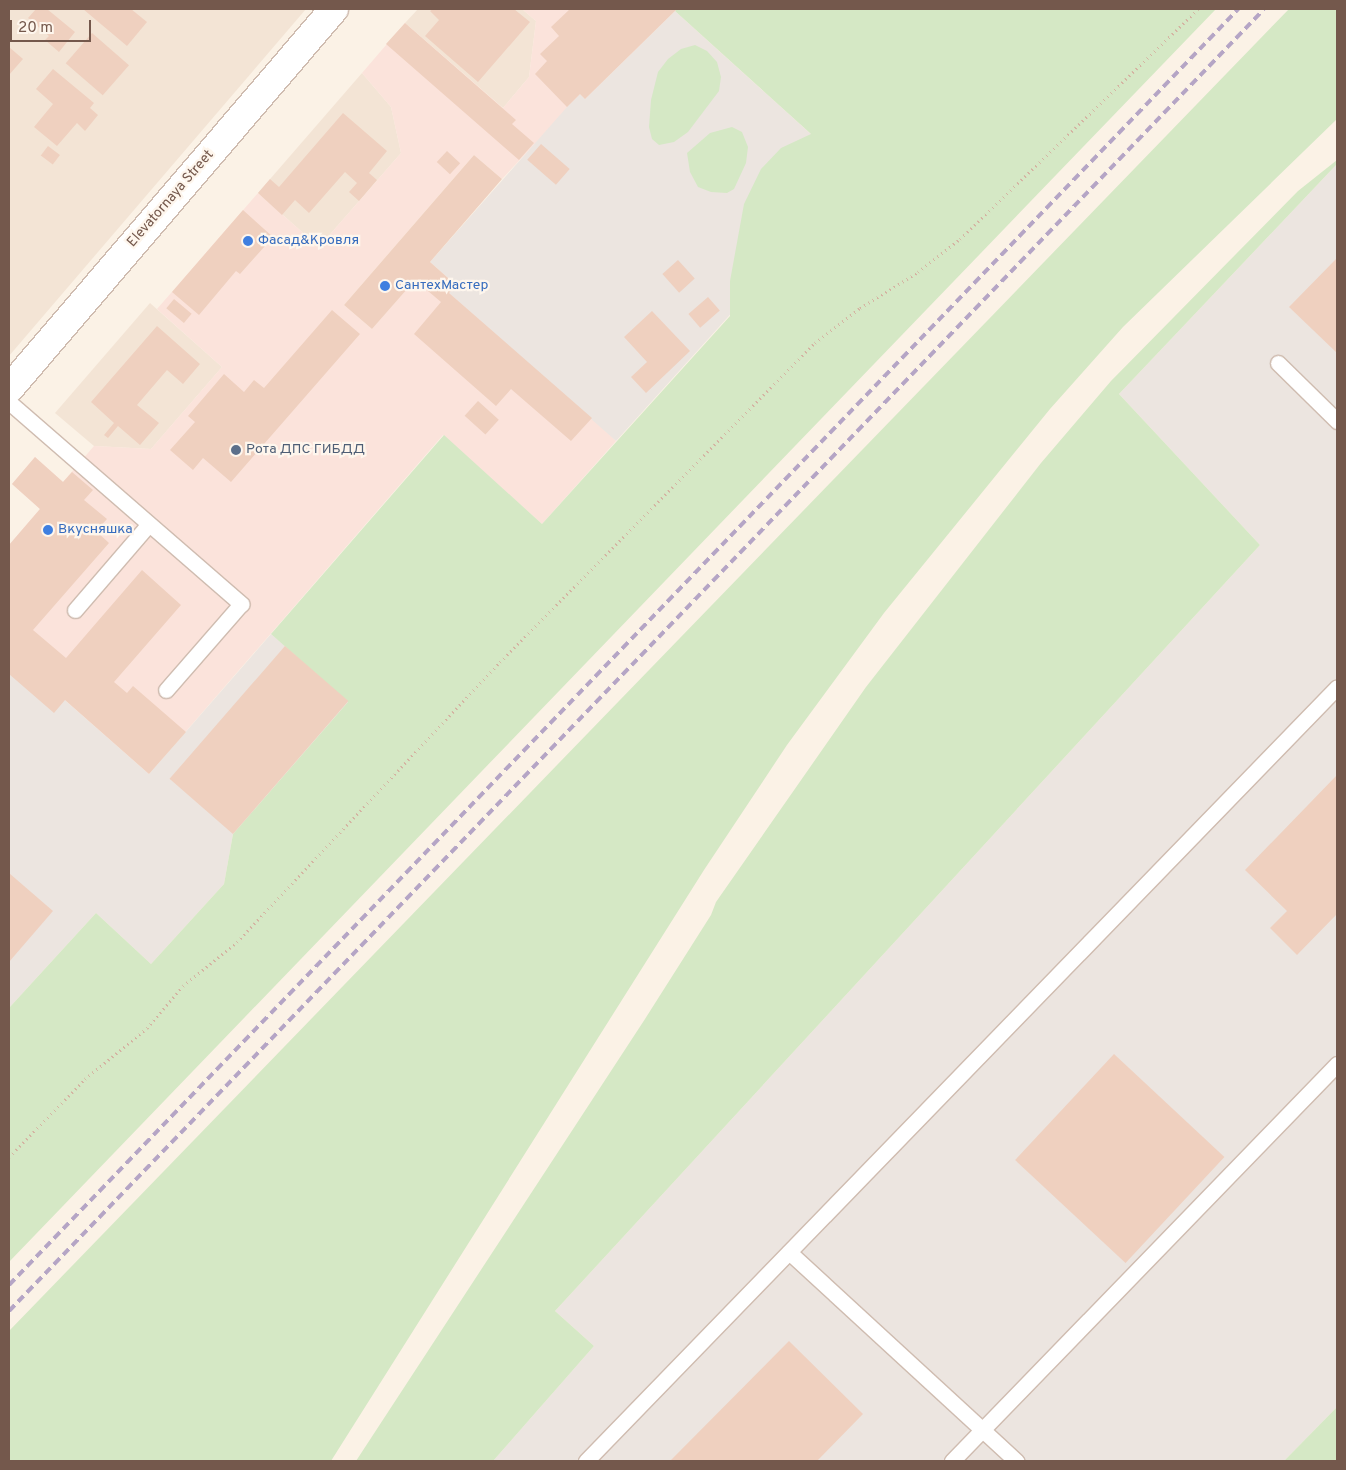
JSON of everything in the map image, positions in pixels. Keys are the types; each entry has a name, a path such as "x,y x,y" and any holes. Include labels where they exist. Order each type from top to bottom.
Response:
{"street":[{"name":"Elevatornaya Street","path":"9,389 334,9"}],"lane":[{"path":"1278,363 1337,421"},
{"path":"9,402 241,604 166,690"},
{"path":"75,610 149,524"},
{"path":"586,1461 1337,687"},
{"path":"952,1461 1337,1064"},
{"path":"789,1252 1016,1461"}],"path":[{"path":"9,1156 84,1079 147,1028 183,986 237,942 500,662 815,343 860,308 918,272 960,239 1198,9"}],"shaded area":[{"path":"9,9 306,9 9,356"},
{"path":"418,9 522,9 536,21 529,77 503,108 405,23"},
{"path":"522,9 677,9 585,99 581,95 502,179 474,155 344,305 372,329 430,262 616,441 542,524 443,435 149,774 9,651 9,545 40,509 12,484 35,457 63,482 94,446 151,449 222,367 157,309 258,193 319,247 401,153 391,107 362,73 405,23 503,108 529,77 536,21"},
{"path":"675,11 856,175 616,441 449,293 456,285 430,262 567,107 580,94 585,99"},
{"path":"362,73 391,107 401,153 319,247 258,193"},
{"path":"1337,164 1337,1407 1284,1461 493,1461 594,1346 555,1311 1260,545 1119,394"},
{"path":"150,303 222,367 151,449 94,446 55,413"},
{"path":"271,634 349,701 233,834 224,884 151,964 96,913 9,1008 9,651 149,774"}],"green space":[{"path":"677,9 1216,9 9,1262 9,1008 96,913 151,964 224,884 233,834 348,702 271,634 444,435 542,524 730,316 730,281 744,204 761,169 781,148 811,134 675,11"},
{"path":"1289,9 1337,9 1337,119 1123,327 1050,409 884,613 787,745 704,870 331,1461 9,1461 9,1331"},
{"path":"695,45 707,51 717,62 721,77 719,91 688,132 674,142 659,145 652,139 649,127 651,100 658,72 668,59 681,49"},
{"path":"732,127 742,132 748,147 746,163 734,189 727,193 711,192 698,187 690,172 687,153 710,133"},
{"path":"1337,160 1337,164 1119,394 1260,545 555,1311 594,1346 493,1461 356,1461 645,1019 711,915 716,902 866,687 1041,463 1111,381 1298,191"},
{"path":"1337,1407 1337,1461 1284,1461"}],"building":[{"path":"36,9 47,9 75,32 59,52 45,40 49,36 28,18"},
{"path":"83,9 131,9 147,22 127,46"},
{"path":"433,9 514,9 530,22 478,82 425,36 439,20 430,11"},
{"path":"570,9 677,9 585,99 580,94 567,107 535,74 547,61 540,54 559,36 551,27"},
{"path":"405,23 516,120 512,124 534,143 519,160 386,44"},
{"path":"92,33 129,65 103,95 66,63"},
{"path":"9,47 23,59 9,75"},
{"path":"53,69 94,103 90,108 98,115 85,131 77,123 57,146 34,127 53,104 36,89"},
{"path":"343,113 387,151 369,173 377,180 359,201 349,192 357,183 345,172 309,213 295,200 282,215 258,193 270,179 279,187"},
{"path":"541,144 570,169 556,185 527,160"},
{"path":"48,146 60,155 53,165 41,156"},
{"path":"447,151 460,163 450,174 437,162"},
{"path":"474,155 502,179 430,262 456,285 449,293 592,418 571,441 511,389 496,406 414,334 441,302 415,280 372,329 344,305"},
{"path":"243,210 273,237 240,274 236,271 199,315 172,292"},
{"path":"1337,258 1337,353 1289,307"},
{"path":"678,260 695,279 679,293 662,274"},
{"path":"708,297 720,311 700,328 688,314"},
{"path":"174,299 192,314 184,323 166,308"},
{"path":"332,310 360,334 231,482 203,458 193,470 170,450 195,422 188,416 224,374 244,392 254,380 264,388"},
{"path":"652,311 690,351 646,393 631,377 647,362 624,337"},
{"path":"157,326 200,364 183,384 167,370 137,405 159,423 140,445 118,426 108,438 104,435 114,423 91,402"},
{"path":"478,401 499,420 485,435 465,416"},
{"path":"35,457 63,482 72,472 93,490 84,500 107,519 96,531 109,543 33,630 66,658 142,570 181,605 114,682 127,693 133,686 186,732 149,774 65,700 54,713 9,674 9,545 40,509 12,484"},
{"path":"285,646 348,701 233,834 170,779"},
{"path":"1337,775 1337,914 1297,955 1270,928 1287,911 1245,870"},
{"path":"9,873 53,911 9,962"},
{"path":"1114,1054 1224,1157 1126,1263 1015,1160"},
{"path":"789,1341 863,1414 817,1461 670,1461"}],"railway":[{"path":"9,1285 1238,9"},
{"path":"9,1311 1264,9"}],"place":[{"name":"Фасад&Кровля","path":"248,241"},
{"name":"СантехМастер","path":"385,286"},
{"name":"Рота ДПС ГИБДД","path":"236,450"},
{"name":"Вкусняшка","path":"48,530"}]}
